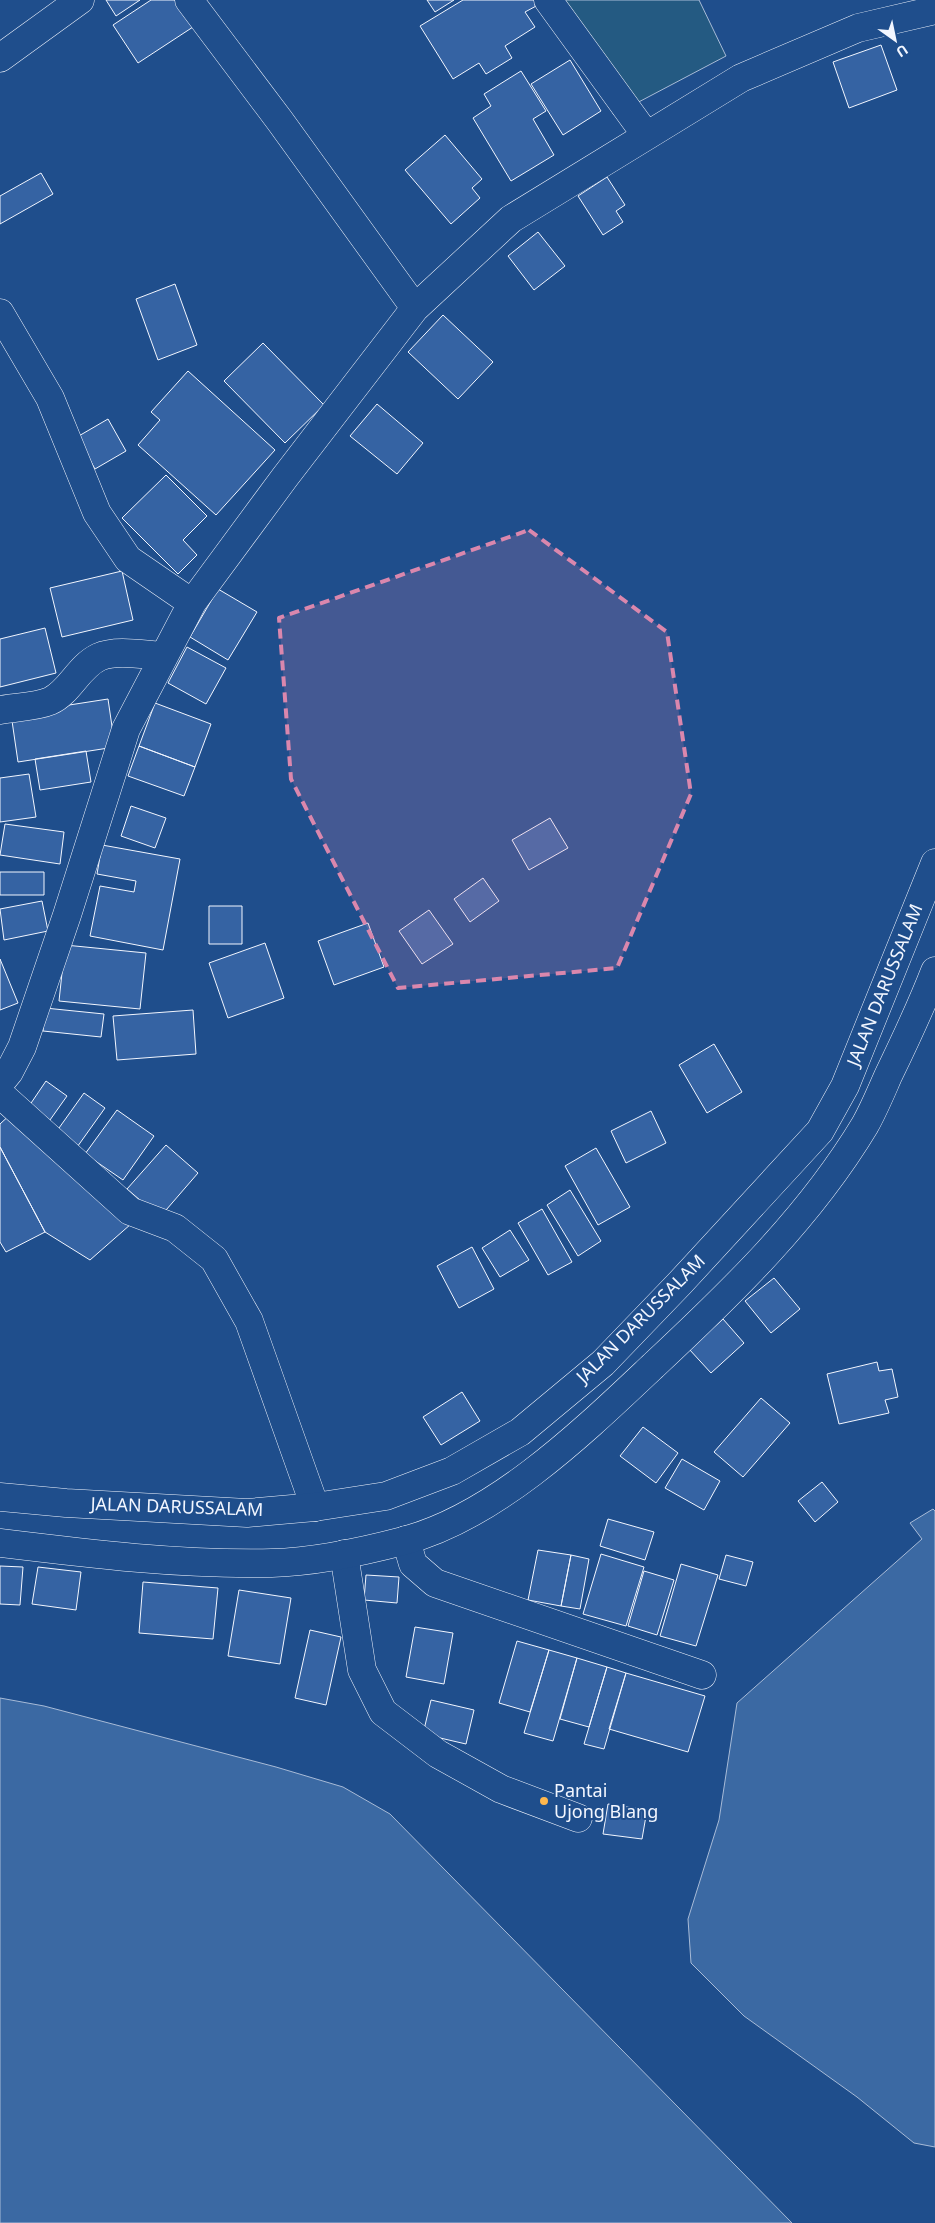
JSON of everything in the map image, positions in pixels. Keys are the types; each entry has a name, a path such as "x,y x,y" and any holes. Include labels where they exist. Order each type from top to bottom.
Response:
{"street":[{"path":"0,58 80,0"},
{"path":"189,0 415,308"},
{"path":"548,0 646,135"},
{"path":"0,1083 9,1072 22,1047 67,916 126,729 192,603 285,477 415,308 511,220 741,78 858,28 935,10"},
{"path":"0,313 50,398 96,514 128,559 192,603"},
{"path":"0,710 50,701 65,690 86,665 100,656 114,654 164,656"},
{"name":"JALAN DARUSSALAM","path":"0,1497 66,1503 246,1513 314,1507 386,1496 452,1471 520,1432 603,1363 680,1283 820,1131 845,1086 935,863"},
{"name":"JALAN DARUSSALAM","path":"0,1543 127,1558 273,1563 344,1554 406,1540 464,1517 540,1467 606,1410 758,1264 813,1200 865,1124 919,1012 935,970"},
{"path":"0,1094 130,1211 175,1228 214,1259 249,1321 314,1507"},
{"path":"406,1540 413,1564 435,1583 702,1675"},
{"path":"344,1554 362,1670 383,1712 438,1754 501,1789 578,1818"}],"highlighted area":[{"path":"529,530 667,632 691,794 617,968 398,988 291,779 279,618"}],"shaded area":[{"path":"547,0 699,0 726,56 614,115"},
{"path":"933,1509 935,1511 935,2147 914,2143 857,2097 744,2016 691,1963 688,1919 719,1820 737,1703 922,1539 910,1523"},
{"path":"0,1698 44,1706 276,1767 343,1787 390,1814 792,2223 0,2223"}],"building":[{"path":"106,0 140,0 116,16"},
{"path":"151,0 175,0 193,27 138,63 113,25"},
{"path":"427,0 454,0 435,12"},
{"path":"463,0 535,0 538,5 525,12 535,27 505,46 512,58 486,74 479,63 453,79 420,26"},
{"path":"881,45 897,90 849,108 833,62"},
{"path":"570,60 601,111 563,135 531,84"},
{"path":"521,71 546,111 533,119 554,155 511,181 473,118 491,106 484,94"},
{"path":"445,135 482,179 472,188 480,198 451,224 405,170"},
{"path":"41,173 53,194 0,224 0,196"},
{"path":"607,177 625,205 616,211 623,222 603,235 578,196"},
{"path":"538,232 565,266 534,290 508,256"},
{"path":"175,284 197,345 158,360 136,299"},
{"path":"443,315 493,362 458,399 408,352"},
{"path":"263,343 324,405 285,443 224,381"},
{"path":"188,371 275,450 216,515 138,445 160,420 151,412"},
{"path":"377,404 423,443 397,474 350,436"},
{"path":"108,419 126,451 95,469 77,437"},
{"path":"166,475 207,516 183,540 197,555 178,574 122,518"},
{"path":"122,571 133,620 62,637 50,588"},
{"path":"218,589 257,612 228,660 190,637"},
{"path":"45,628 56,673 0,687 0,639"},
{"path":"187,647 226,668 206,704 168,683"},
{"path":"108,699 115,747 18,762 11,714"},
{"path":"155,703 211,724 195,767 139,746"},
{"path":"139,746 195,767 184,796 128,776"},
{"path":"86,751 91,782 40,790 35,759"},
{"path":"29,774 36,817 0,822 0,778"},
{"path":"131,806 166,818 155,848 121,836"},
{"path":"550,818 568,848 529,870 512,840"},
{"path":"5,824 64,832 60,864 0,855"},
{"path":"102,845 180,859 163,950 90,936 100,886 134,892 136,881 97,874"},
{"path":"0,872 44,872 44,895 0,895"},
{"path":"483,878 499,901 470,922 454,899"},
{"path":"42,901 48,931 4,940 0,909"},
{"path":"209,906 242,906 242,944 209,944"},
{"path":"429,910 453,944 422,964 399,931"},
{"path":"368,923 384,967 334,985 318,941"},
{"path":"265,943 284,998 228,1018 209,963"},
{"path":"65,945 146,953 140,1009 59,1001"},
{"path":"0,959 18,1003 0,1010"},
{"path":"45,1008 104,1014 101,1037 43,1031"},
{"path":"193,1010 196,1054 117,1060 113,1016"},
{"path":"714,1044 742,1092 707,1113 679,1065"},
{"path":"46,1081 67,1096 45,1127 25,1112"},
{"path":"84,1093 105,1108 75,1150 54,1135"},
{"path":"117,1110 154,1136 123,1180 85,1154"},
{"path":"651,1111 666,1143 626,1163 611,1131"},
{"path":"13,1112 131,1224 90,1260 45,1232 0,1147 0,1124"},
{"path":"166,1145 198,1173 160,1217 127,1189"},
{"path":"0,1147 45,1232 6,1252 0,1242"},
{"path":"596,1148 630,1207 598,1225 565,1166"},
{"path":"570,1190 601,1241 578,1256 547,1205"},
{"path":"542,1209 572,1262 548,1275 518,1223"},
{"path":"510,1230 529,1260 500,1277 482,1248"},
{"path":"472,1247 494,1289 459,1308 437,1266"},
{"path":"774,1278 800,1309 771,1333 745,1301"},
{"path":"723,1319 744,1343 711,1373 689,1349"},
{"path":"877,1362 879,1371 892,1369 898,1397 885,1400 889,1413 839,1424 827,1374"},
{"path":"462,1392 480,1421 441,1445 423,1417"},
{"path":"761,1398 790,1423 743,1477 714,1452"},
{"path":"643,1427 678,1453 656,1483 620,1456"},
{"path":"682,1459 720,1481 704,1510 665,1488"},
{"path":"822,1482 838,1502 815,1522 798,1501"},
{"path":"608,1519 654,1532 645,1560 600,1546"},
{"path":"538,1550 571,1555 561,1606 528,1600"},
{"path":"601,1554 644,1567 626,1626 583,1614"},
{"path":"571,1555 589,1559 580,1609 561,1606"},
{"path":"726,1555 753,1562 746,1586 719,1579"},
{"path":"681,1564 718,1575 696,1646 660,1636"},
{"path":"0,1566 23,1567 20,1605 0,1604"},
{"path":"38,1567 81,1572 76,1610 32,1604"},
{"path":"644,1571 674,1580 657,1635 628,1626"},
{"path":"366,1575 399,1577 397,1603 364,1600"},
{"path":"143,1582 218,1588 213,1639 139,1633"},
{"path":"239,1590 291,1598 280,1664 228,1656"},
{"path":"415,1627 453,1633 444,1684 406,1677"},
{"path":"310,1630 341,1637 326,1705 295,1698"},
{"path":"517,1641 549,1650 530,1712 499,1703"},
{"path":"549,1650 577,1658 553,1741 524,1733"},
{"path":"577,1658 607,1667 589,1727 560,1719"},
{"path":"607,1667 626,1673 604,1749 584,1744"},
{"path":"626,1673 705,1696 688,1752 609,1729"},
{"path":"431,1700 474,1710 466,1744 423,1734"},
{"path":"608,1804 647,1810 642,1839 603,1834"}],"place":[{"name":"Pantai Ujong Blang","path":"544,1801"}]}
